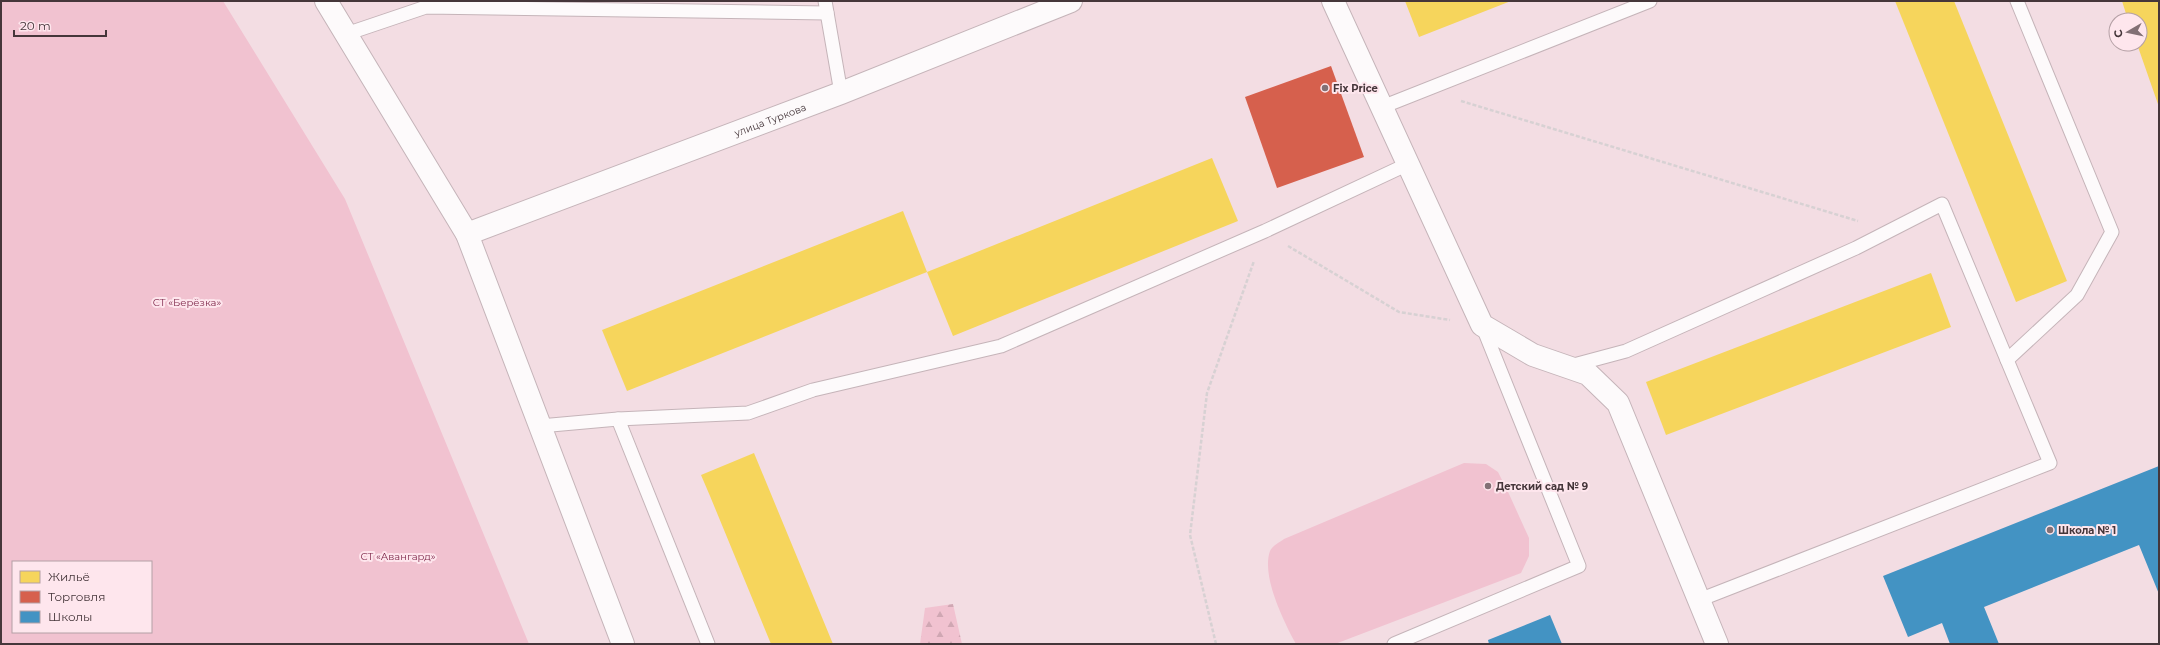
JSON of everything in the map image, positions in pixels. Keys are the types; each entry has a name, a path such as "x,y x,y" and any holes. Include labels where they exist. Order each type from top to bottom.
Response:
{"street":[{"path":"326,1 467,234 623,644"},
{"name":"улица Туркова","path":"467,234 841,93 1071,1"},
{"path":"1333,1 1482,325 1533,355 1588,374 1618,403 1717,644"}],"lane":[{"path":"1382,107 1650,1"},
{"path":"2007,360 2078,295 2112,232 2017,1"},
{"path":"346,34 426,7 826,7 841,93"},
{"path":"540,426 618,419 748,412 812,390 1001,346 1264,231 1408,164"},
{"path":"1569,367 1626,351 1889,231 1942,204 2050,463 1699,600"},
{"path":"1394,644 1579,566 1482,325"},
{"path":"618,419 708,644"}],"path":[{"path":"1426,90 1889,231"},
{"path":"1216,644 1190,535 1207,393 1264,231 1336,277 1399,312 1482,325"}],"green space":[{"name":"СТ «Берёзка»","path":"1,1 223,1 345,199 529,644 1,644"},
{"path":"1464,463 1486,464 1498,472 1529,538 1529,556 1521,573 1335,644 1296,644 1280,611 1271,586 1268,561 1272,547 1284,539"},
{"path":"953,604 962,644 920,644 925,608"}],"building: Жильё":[{"path":"1405,1 1511,1 1419,37"},
{"path":"1895,1 1954,1 2067,281 2016,302"},
{"path":"2122,1 2159,1 2159,107 2140,52 2148,52 2148,12 2125,12"},
{"path":"1212,158 1238,221 953,336 927,272"},
{"path":"903,211 927,272 627,391 602,330"},
{"path":"1931,273 1951,327 1666,435 1646,382"},
{"path":"754,453 833,644 771,644 701,475"}],"building: Торговля":[{"path":"1331,66 1364,157 1277,188 1245,97"}],"building: Школы":[{"path":"2159,466 2159,594 2139,545 1984,607 1999,644 1950,644 1942,623 1908,637 1883,576"},
{"path":"1550,615 1562,644 1489,644 1488,640"}],"place":[{"name":"Fix Price","path":"1325,88"},
{"name":"Детский сад № 9","path":"1488,486"},
{"name":"Школа № 1","path":"2050,530"}],"park label":[{"name":"СТ «Авангард»","path":"398,556"}]}
